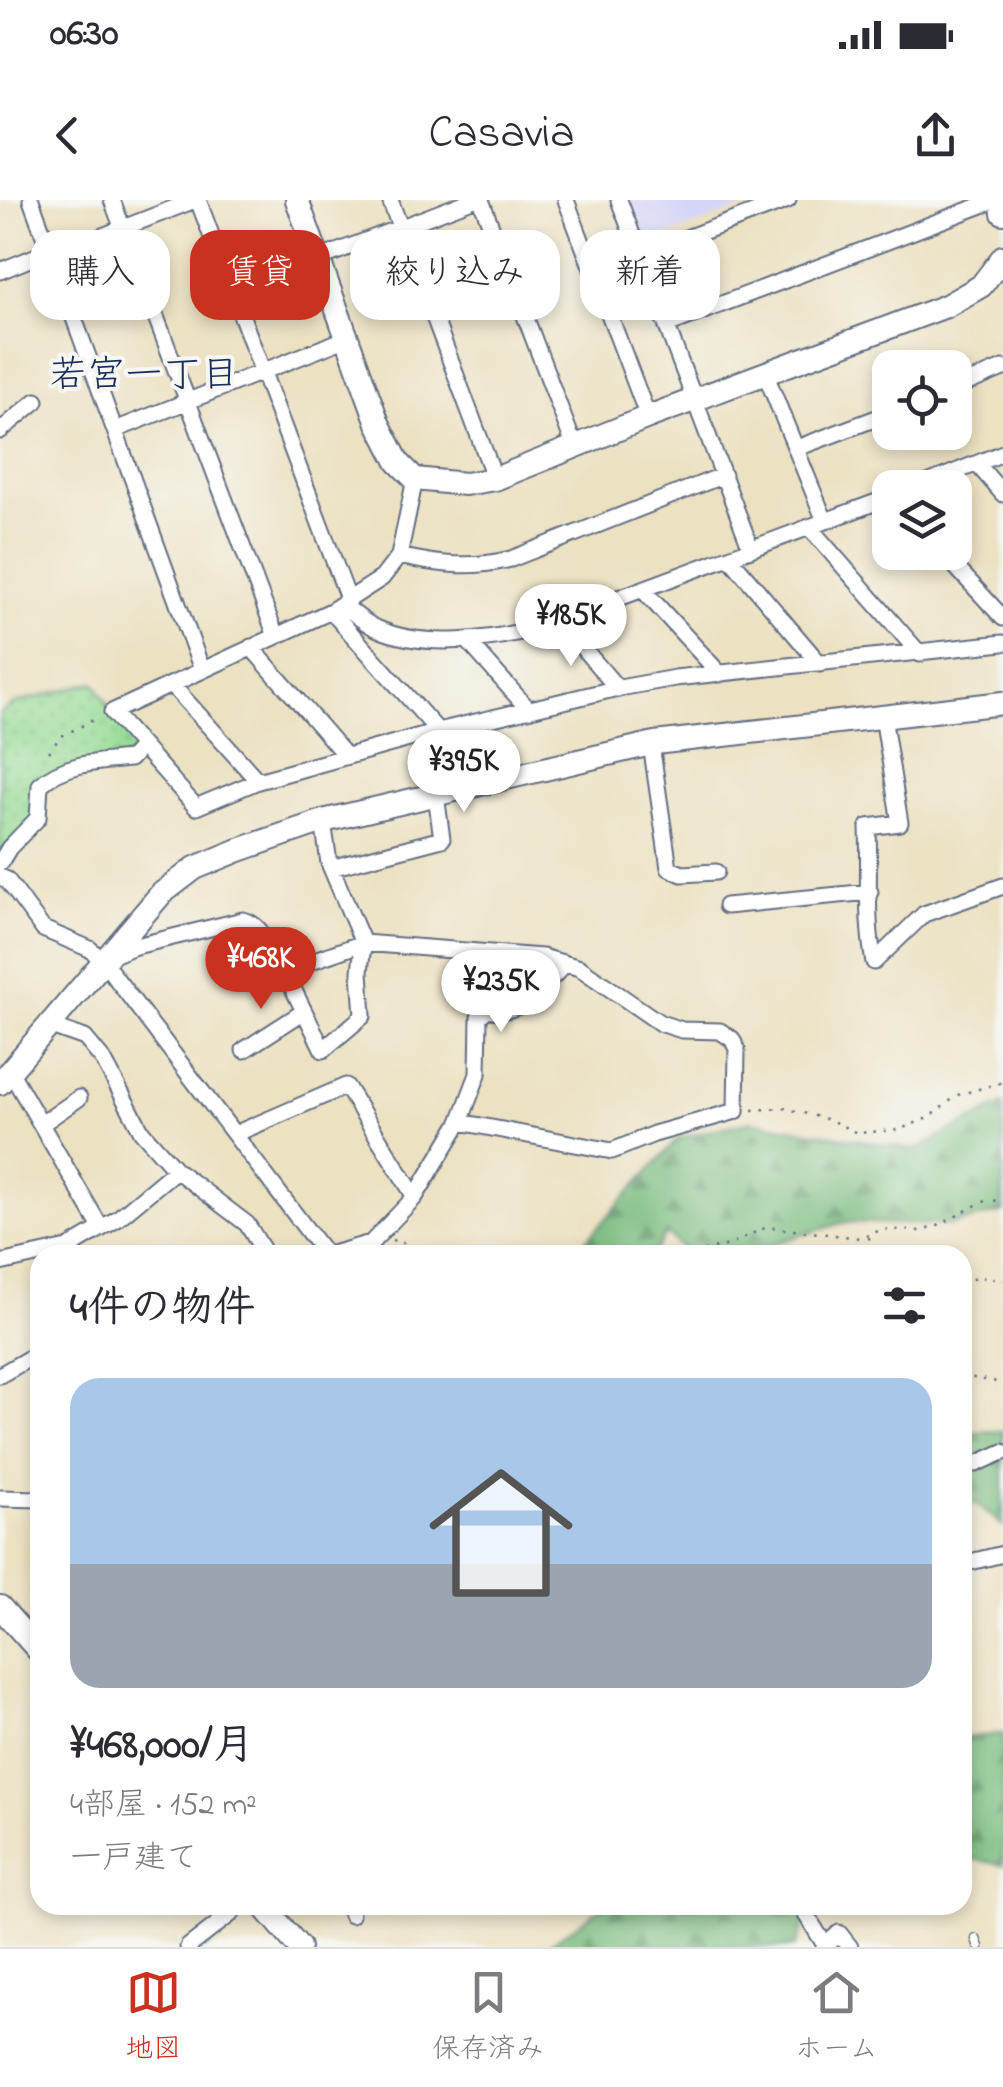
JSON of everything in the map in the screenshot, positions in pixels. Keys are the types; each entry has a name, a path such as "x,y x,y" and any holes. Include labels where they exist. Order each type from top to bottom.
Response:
{"street":[{"path":"30,200 41,230"},
{"path":"112,200 276,636"},
{"path":"116,230 197,200 263,371 341,606 438,731"},
{"path":"298,200 308,230"},
{"path":"390,200 495,479"},
{"path":"330,255 472,200"},
{"path":"481,200 574,446"},
{"path":"566,200 648,417"},
{"path":"620,200 631,230"},
{"path":"708,230 788,200"},
{"path":"667,324 998,200 1003,213"},
{"path":"330,293 378,423 398,462 415,479 465,484 495,479 648,417 946,306 981,286 1003,257"},
{"path":"0,271 30,261"},
{"path":"74,320 202,670"},
{"path":"665,320 751,549"},
{"path":"114,430 346,339"},
{"path":"972,381 1003,368"},
{"path":"766,374 796,448 817,524 920,654"},
{"path":"1,426 36,401"},
{"path":"796,448 872,420"},
{"path":"962,470 1003,453"},
{"path":"977,464 1003,494"},
{"path":"399,556 442,566 484,566 511,560 724,475"},
{"path":"415,479 399,556 382,578 341,606 112,712 196,807 258,781 346,756 618,689 720,674 1003,644"},
{"path":"341,606 376,628 415,638 500,638 642,590 872,504"},
{"path":"729,557 820,664"},
{"path":"959,570 1003,618"},
{"path":"642,590 720,674"},
{"path":"558,620 618,689"},
{"path":"467,640 529,710"},
{"path":"251,648 346,756"},
{"path":"172,684 258,781"},
{"path":"101,1228 43,1123 5,1076 160,894 195,868 324,821 651,744 1003,702"},
{"path":"883,716 900,823 868,827 867,926 874,962 924,914 1003,886"},
{"path":"651,744 669,868 682,874 716,872"},
{"path":"0,863 38,818 36,801 40,786 53,773 90,763 130,760 142,746"},
{"path":"331,868 442,839 436,795"},
{"path":"102,960 132,947 244,920 253,922 266,935 324,1050 363,1016 363,943 331,868 324,821"},
{"path":"0,877 7,880 43,930 90,949 102,960 319,1245"},
{"path":"726,906 870,892"},
{"path":"281,964 294,968 363,943 542,957 580,968 660,1023 682,1030 720,1032 732,1039 737,1049 736,1111 654,1134 612,1151 460,1122"},
{"path":"375,1245 415,1197 460,1122 478,1074 479,1017 488,1009 499,1012 523,1005 564,964"},
{"path":"244,1050 304,1012"},
{"path":"48,1025 84,1038 104,1060 142,1132 176,1170 247,1224 260,1245"},
{"path":"235,1134 346,1086 415,1197"},
{"path":"43,1123 79,1098"},
{"path":"73,1245 176,1170"},
{"path":"0,1263 30,1256"},
{"path":"0,1375 30,1358"},
{"path":"972,1463 1003,1452"},
{"path":"0,1498 30,1499"},
{"path":"972,1562 1003,1554"},
{"path":"0,1606 30,1640"},
{"path":"188,1947 231,1915"},
{"path":"272,1915 300,1947"},
{"path":"806,1915 824,1946 839,1933 850,1947"}],"path":[{"path":"48,752 60,737 112,712"},
{"path":"736,1111 784,1108 830,1120 857,1133 898,1130 928,1118 958,1095 1003,1082"},
{"path":"729,1245 767,1227 861,1238 883,1229 921,1231 982,1202 1003,1200"},
{"path":"869,1235 870,1245"},
{"path":"379,1245 388,1240 407,1245"},
{"path":"972,1280 1003,1280"},
{"path":"972,1378 1003,1383"}],"shaded area":[{"path":"628,200 763,200 683,230 640,230"}],"green space":[{"path":"94,682 112,712 142,746 118,761 64,772 40,786 38,818 0,864 0,713 17,703"},
{"path":"1003,1104 1003,1212 949,1225 845,1222 769,1245 679,1245 666,1233 658,1245 582,1245 679,1138 751,1121 915,1150"},
{"path":"1003,1431 1003,1526 972,1504 972,1432"},
{"path":"1003,1734 1003,1865 972,1859 972,1737"},
{"path":"591,1915 808,1915 795,1947 545,1947"}],"waterway":[{"path":"205,1947 241,1915"}],"district":[{"name":"若宮一丁目","path":"144,377"}]}
